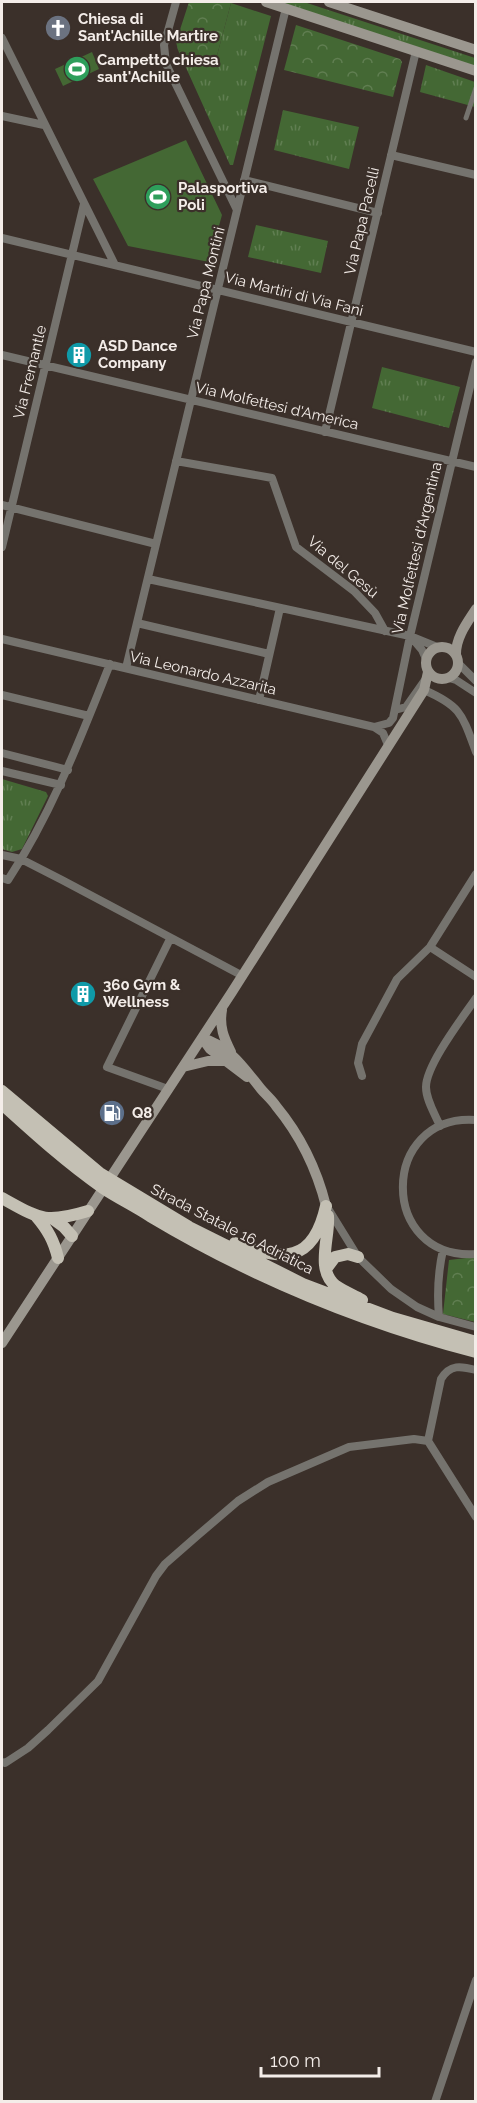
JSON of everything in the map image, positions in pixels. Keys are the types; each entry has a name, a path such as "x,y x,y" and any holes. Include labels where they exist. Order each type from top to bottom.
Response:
{"highway":[{"name":"Strada Statale 16 Adriatica","path":"2,1091 90,1172"},
{"name":"Strada Statale 16 Adriatica","path":"2,1106 34,1132 179,1233 297,1292 375,1322 476,1352"},
{"name":"Strada Statale 16 Adriatica","path":"118,1192 303,1284 393,1318 476,1342"},
{"path":"2,1198 50,1224 61,1234 72,1236"},
{"path":"189,1227 264,1254 284,1255 302,1250 315,1237 322,1223 326,1206"},
{"path":"326,1206 329,1224 325,1252 329,1277 335,1285 393,1318"},
{"path":"50,1224 88,1211"},
{"path":"50,1224 58,1258"},
{"path":"326,1269 334,1257 348,1254 358,1257"}],"main road":[{"path":"270,2 476,71"},
{"path":"329,2 476,50"},
{"path":"424,690 456,672 456,648 463,629 476,609"},
{"path":"2,1343 223,1007 424,690 428,674 426,659 431,651 463,629"},
{"path":"439,647 449,648 457,659"},
{"path":"428,674 445,679"},
{"path":"223,1007 222,1034 228,1057"},
{"path":"202,1038 210,1049 228,1057 277,1107 297,1136 320,1185 326,1206"},
{"path":"183,1067 228,1057"}],"street":[{"path":"176,2 164,45 166,64 237,210"},
{"name":"Via Papa Montini","path":"126,668 286,8"},
{"path":"2,38 116,265"},
{"name":"Via Papa Pacelli","path":"325,432 416,51"},
{"path":"466,118 476,88"},
{"path":"2,116 44,125"},
{"path":"391,155 476,175"},
{"path":"244,180 378,213"},
{"name":"Via Fremantle","path":"2,547 84,204"},
{"name":"Via Martiri di Via Fani","path":"2,238 476,352"},
{"name":"Via Molfettesi d'America","path":"2,355 476,467"},
{"name":"Via Molfettesi d'Argentina","path":"395,710 410,636 476,362"},
{"name":"Via del Gesù","path":"176,461 273,478 296,547 354,591 375,613 385,631"},
{"path":"2,505 156,544"},
{"path":"148,579 410,636 439,647"},
{"path":"259,700 280,608"},
{"path":"137,623 269,654"},
{"path":"410,636 422,650 426,659"},
{"name":"Via Leonardo Azzarita","path":"2,639 374,727"},
{"path":"457,659 476,681"},
{"path":"2,878 8,880 21,860 61,785 110,664"},
{"path":"374,727 389,723 395,710 406,707 428,674"},
{"path":"445,679 456,680 476,693"},
{"path":"424,690 445,699 460,713 476,752"},
{"path":"2,695 89,716"},
{"path":"374,727 383,733 388,745"},
{"path":"2,753 68,770"},
{"path":"2,771 61,785"},
{"path":"2,855 21,860 62,880 243,976"},
{"path":"362,1076 358,1063 362,1044 397,979 430,947 476,874"},
{"path":"168,1089 107,1066 170,939"},
{"path":"430,947 476,977"},
{"path":"440,1126 426,1087 429,1072 476,998"},
{"path":"476,1120 453,1121 440,1126 422,1138 409,1155 401,1182 404,1203 411,1222 425,1238 443,1250 476,1254"},
{"path":"326,1206 358,1257 391,1289 417,1307 439,1317 476,1327"},
{"path":"439,1317 438,1280 443,1250"},
{"path":"476,1370 455,1367 445,1373 441,1379 428,1441 476,1517"},
{"path":"2,1762 5,1763 28,1748 98,1681 156,1575 165,1564 238,1501 268,1482 348,1447 414,1439 428,1441"},
{"path":"435,2102 476,1980"}],"green space":[{"path":"189,2 231,3 215,63 178,50 176,42"},
{"path":"284,2 304,2 475,58 475,66 285,4"},
{"path":"231,3 271,16 233,165 230,165 178,50 215,63"},
{"path":"296,25 400,59 402,62 393,97 284,70"},
{"name":"Campetto chiesa sant'Achille","path":"92,52 99,69 63,86 55,69"},
{"path":"426,65 475,82 475,107 420,92"},
{"path":"283,110 359,127 349,169 274,150"},
{"name":"Palasportiva Poli","path":"186,140 222,215 209,262 128,246 93,179"},
{"path":"256,225 328,241 321,273 248,257"},
{"path":"382,367 460,387 449,428 372,408"},
{"path":"2,779 46,792 48,796 22,849 12,852 2,849"},
{"path":"475,1257 475,1322 443,1314 449,1260"}],"place":[{"name":"Chiesa di Sant'Achille Martire","path":"58,28"},
{"name":"Campetto chiesa sant'Achille","path":"77,69"},
{"name":"Palasportiva Poli","path":"158,197"},
{"name":"ASD Dance Company","path":"79,355"},
{"name":"360 Gym & Wellness","path":"83,994"},
{"name":"Q8","path":"112,1113"}]}
